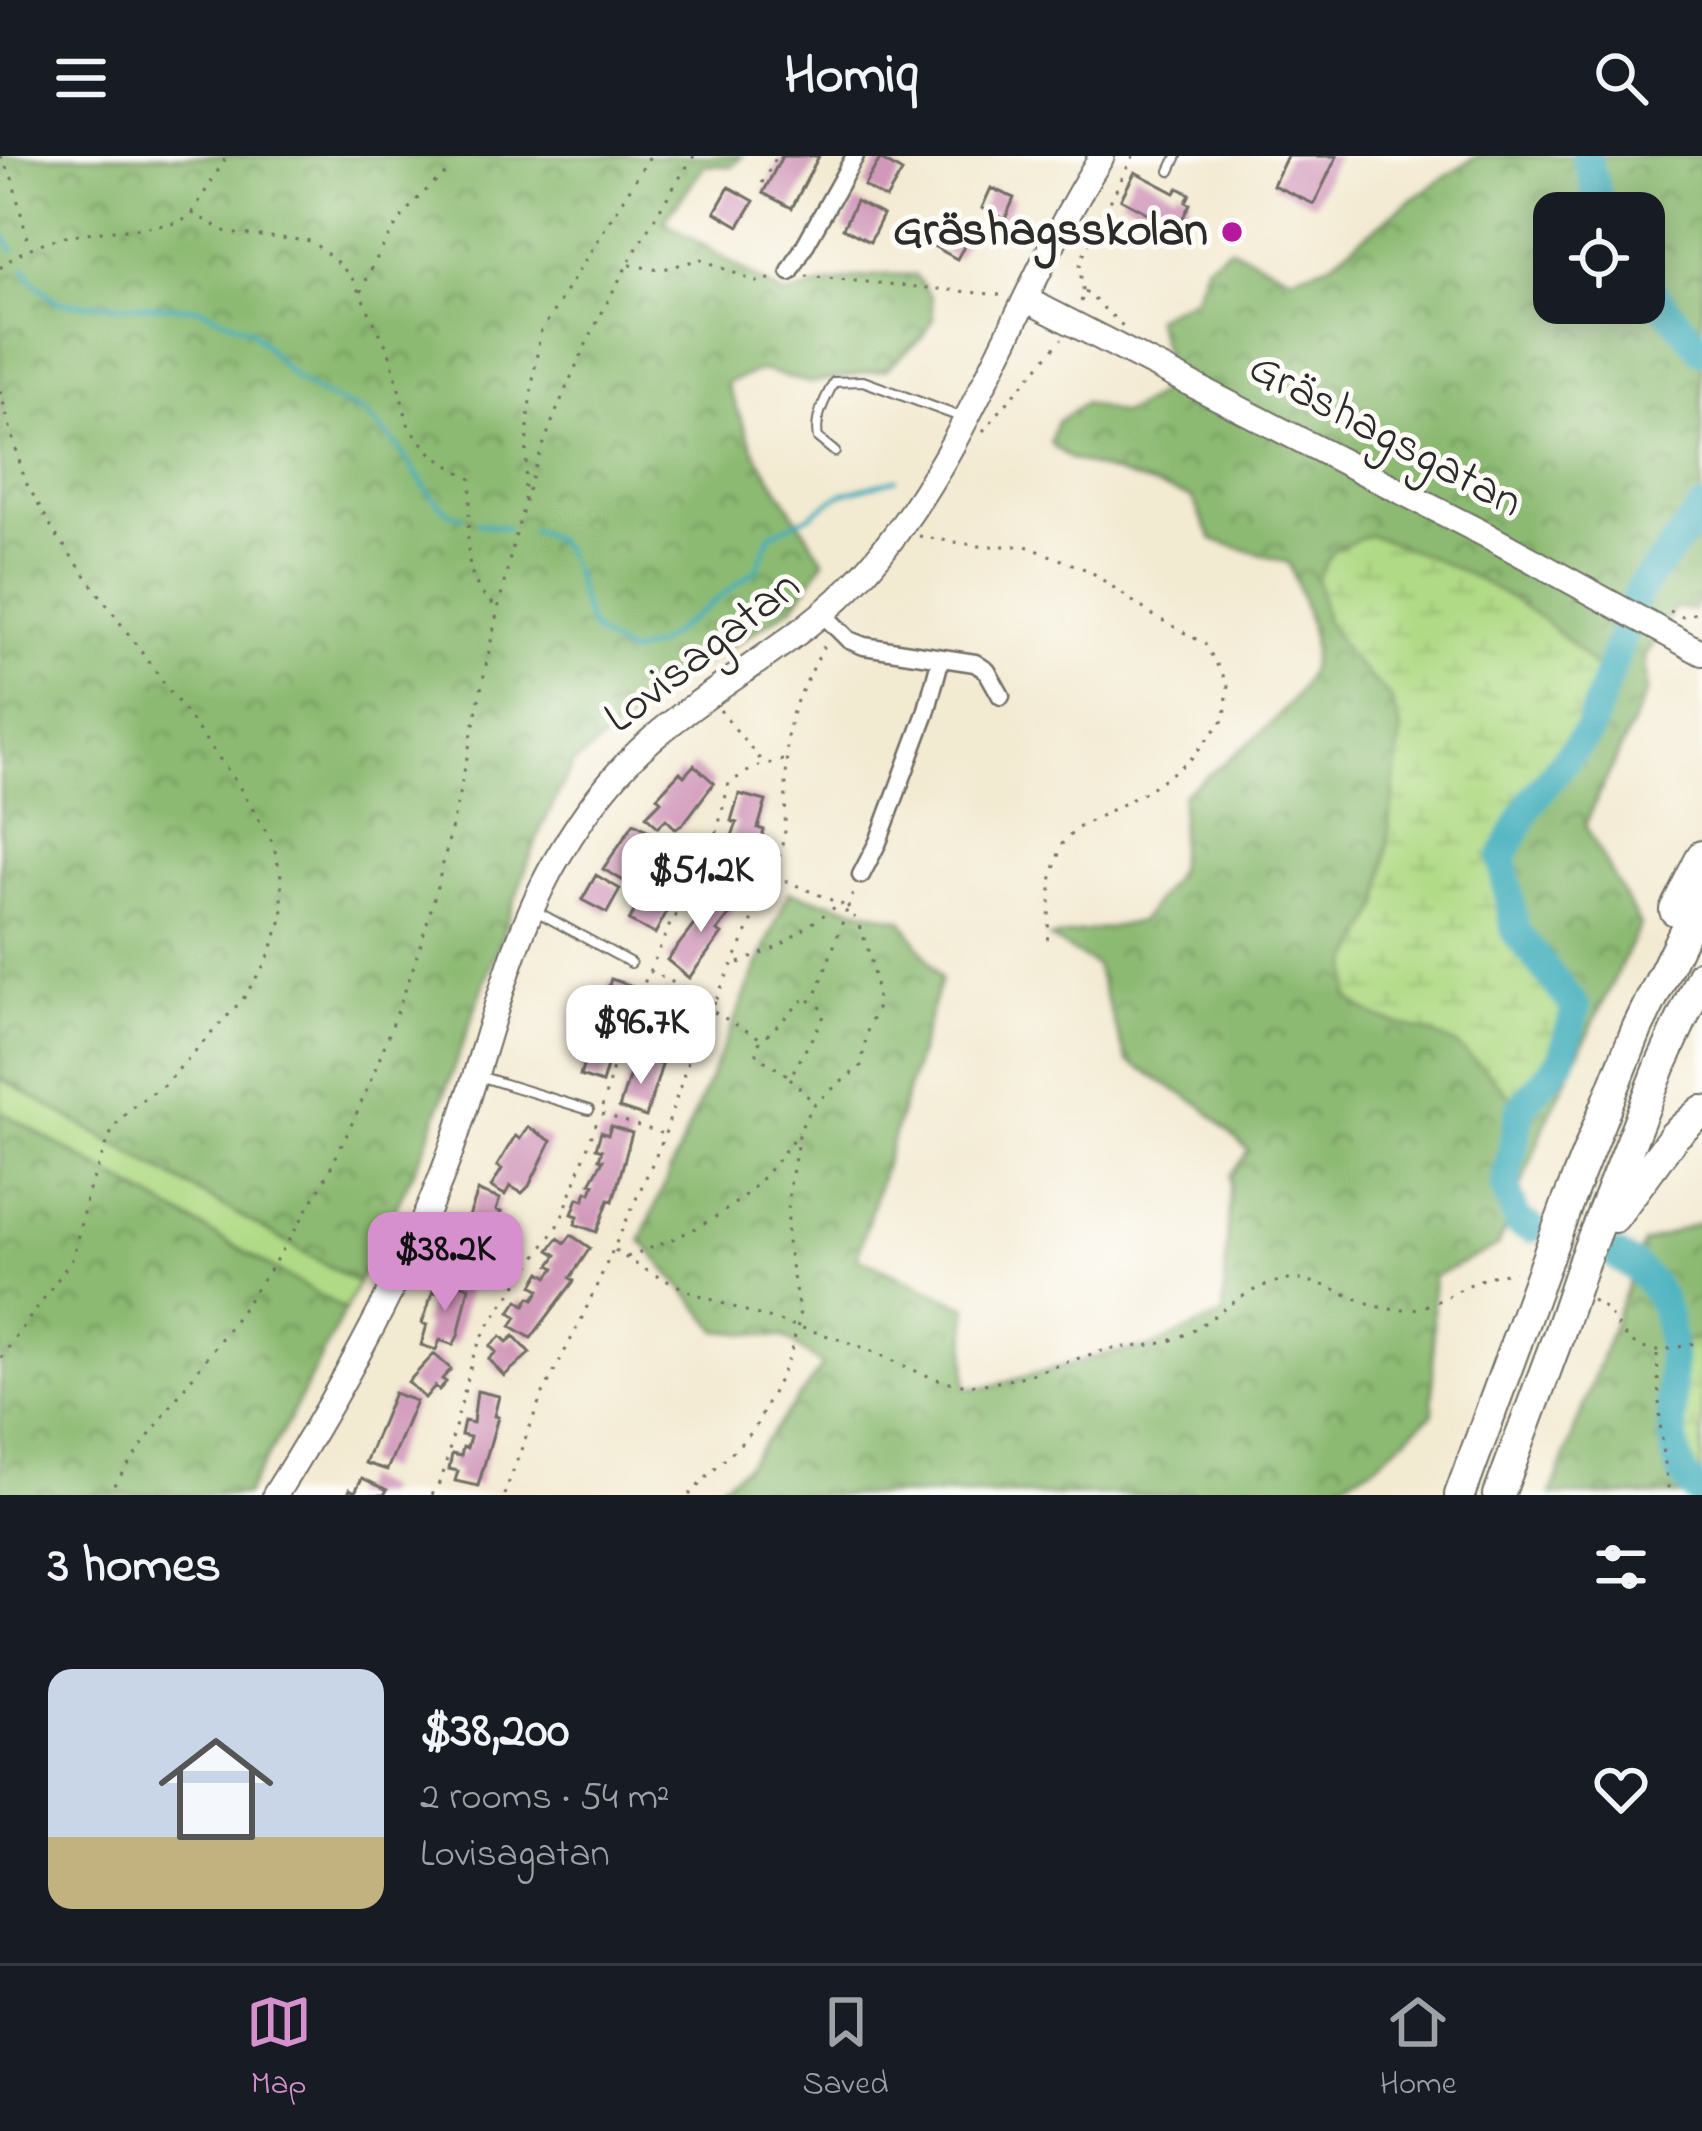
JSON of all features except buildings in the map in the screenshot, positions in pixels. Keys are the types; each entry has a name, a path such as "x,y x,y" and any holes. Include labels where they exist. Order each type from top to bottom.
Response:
{"highway":[{"path":"1460,1495 1651,967 1702,856"},
{"path":"1603,1110 1702,895"},
{"path":"1499,1495 1585,1260 1616,1200 1660,1064 1702,975"},
{"path":"1616,1200 1702,1112"}],"street":[{"path":"790,272 855,156"},
{"name":"Lovisagatan","path":"275,1495 350,1372 440,1182 532,910 558,856 597,797 654,737 711,694 830,621 903,524 965,418 1102,156"},
{"name":"Gräshagsgatan","path":"1027,300 1641,611 1702,653"},
{"name":"Lovisagatan","path":"830,621 849,640 864,646 975,663 987,671 1001,696"},
{"path":"861,874 878,842 926,713 940,661"}],"lane":[{"path":"1171,171 1177,156"},
{"path":"836,452 818,438 817,430 834,382 862,381 965,418"},
{"path":"532,910 631,963"},
{"path":"478,1076 589,1110"}],"path":[{"path":"0,156 12,178 29,245"},
{"path":"0,268 29,245 181,222 192,213 227,156"},
{"path":"524,503 529,408 540,333 650,156"},
{"path":"107,1495 310,1206 364,1101 405,993 444,856 524,503 574,374 647,226 694,156"},
{"path":"762,183 777,156"},
{"path":"1080,307 1085,283 1081,260 1133,156"},
{"path":"360,293 417,194 452,169"},
{"path":"192,213 228,232 310,241 338,263 360,293 389,351 410,427 434,456 471,478 468,555 472,584 500,609"},
{"path":"628,265 660,270 701,259 756,282 790,272 908,289 1000,295"},
{"path":"0,391 25,481 56,536 237,783 272,844 281,876 283,917 267,960 243,999 164,1085 132,1107 113,1128 87,1195 73,1258 0,1359"},
{"path":"903,524 924,538 979,547 1026,546 1090,572 1150,614 1205,644 1224,671 1229,704 1207,743 1168,778 1076,829 1063,844 1052,875 1047,945"},
{"path":"1641,611 1683,617 1702,612"},
{"path":"504,1495 541,1397 614,1250 664,1134 690,1055 774,876 785,831 788,737 794,707 830,621"},
{"path":"711,694 765,765"},
{"path":"813,1002 861,874"},
{"path":"625,1258 697,1230 745,1199 773,1168 814,1103 861,1066 868,1027 878,1007 871,953 848,907 774,876"},
{"path":"734,964 778,947 840,904"},
{"path":"631,963 716,1004"},
{"path":"788,1076 824,1016 813,1002 802,1001 757,1046 757,1056 788,1076 814,1103"},
{"path":"712,1011 763,1040"},
{"path":"589,1110 664,1134"},
{"path":"689,1495 754,1430 800,1325 787,1242 789,1191 800,1130"},
{"path":"614,1250 681,1290 800,1325 956,1384 988,1384 1110,1349 1167,1342 1247,1292 1279,1281 1299,1279 1396,1310 1417,1308 1499,1273 1521,1274"},
{"path":"1579,1296 1607,1308 1629,1341 1659,1352 1702,1341"},
{"path":"1659,1352 1660,1423 1670,1495"}],"green space":[{"path":"0,156 742,156 732,166 705,165 664,221 785,296 850,279 898,274 915,275 931,297 933,318 924,336 886,369 810,383 762,370 726,383 756,454 824,561 794,606 687,674 573,764 539,833 424,1150 358,1283 0,1078"},
{"path":"1477,156 1702,156 1702,598 1693,610 1675,608 1645,657 1647,692 1585,825 1640,925 1546,1122 1498,1246 1433,1277 1433,1413 1374,1466 1315,1495 708,1495 746,1466 823,1366 785,1337 719,1331 641,1240 789,892 902,920 941,979 857,1257 967,1307 966,1388 988,1387 1106,1354 1148,1348 1223,1315 1231,1175 1249,1151 1201,1105 1127,1061 1095,965 1050,938 1140,922 1177,872 1183,794 1241,750 1297,694 1313,653 1311,632 1289,563 1213,540 1191,497 1070,459 1050,443 1057,422 1084,403 1122,414 1156,396 1168,364 1154,317 1195,297 1207,264 1230,248 1291,276 1329,264 1405,204"},
{"path":"1369,535 1444,563 1493,588 1565,638 1605,678 1588,732 1530,803 1502,858 1515,931 1576,1008 1561,1061 1521,1107 1460,1048 1369,1013 1348,996 1350,964 1380,905 1401,730 1390,697 1352,659 1326,621 1317,578 1334,550"},
{"path":"0,1078 358,1283 345,1310 0,1111"},
{"path":"0,1111 345,1310 245,1495 0,1495"},
{"path":"1702,1225 1702,1495 1551,1495 1643,1243"},
{"path":"1702,1337 1702,1495 1683,1495 1673,1416 1679,1343"}],"waterway":[{"path":"1586,156 1596,192"},
{"path":"0,227 13,250"},
{"path":"25,268 59,303 198,308 250,329 293,376 320,394 363,412 395,443 430,494 448,512 462,517"},
{"path":"1665,307 1702,350"},
{"path":"531,531 560,546 569,559 588,621 599,636 629,654 655,646 756,570 771,534 841,494 896,479"},
{"path":"1532,1228 1518,1223 1505,1187 1521,1107 1561,1061 1576,1008 1515,931 1502,858 1530,803 1588,732 1638,591 1702,510"},
{"path":"478,523 507,528"},
{"path":"1617,1256 1643,1275 1668,1321 1673,1434 1679,1465 1701,1495"}],"place":[{"name":"Gräshagsskolan","path":"1232,232"}]}
